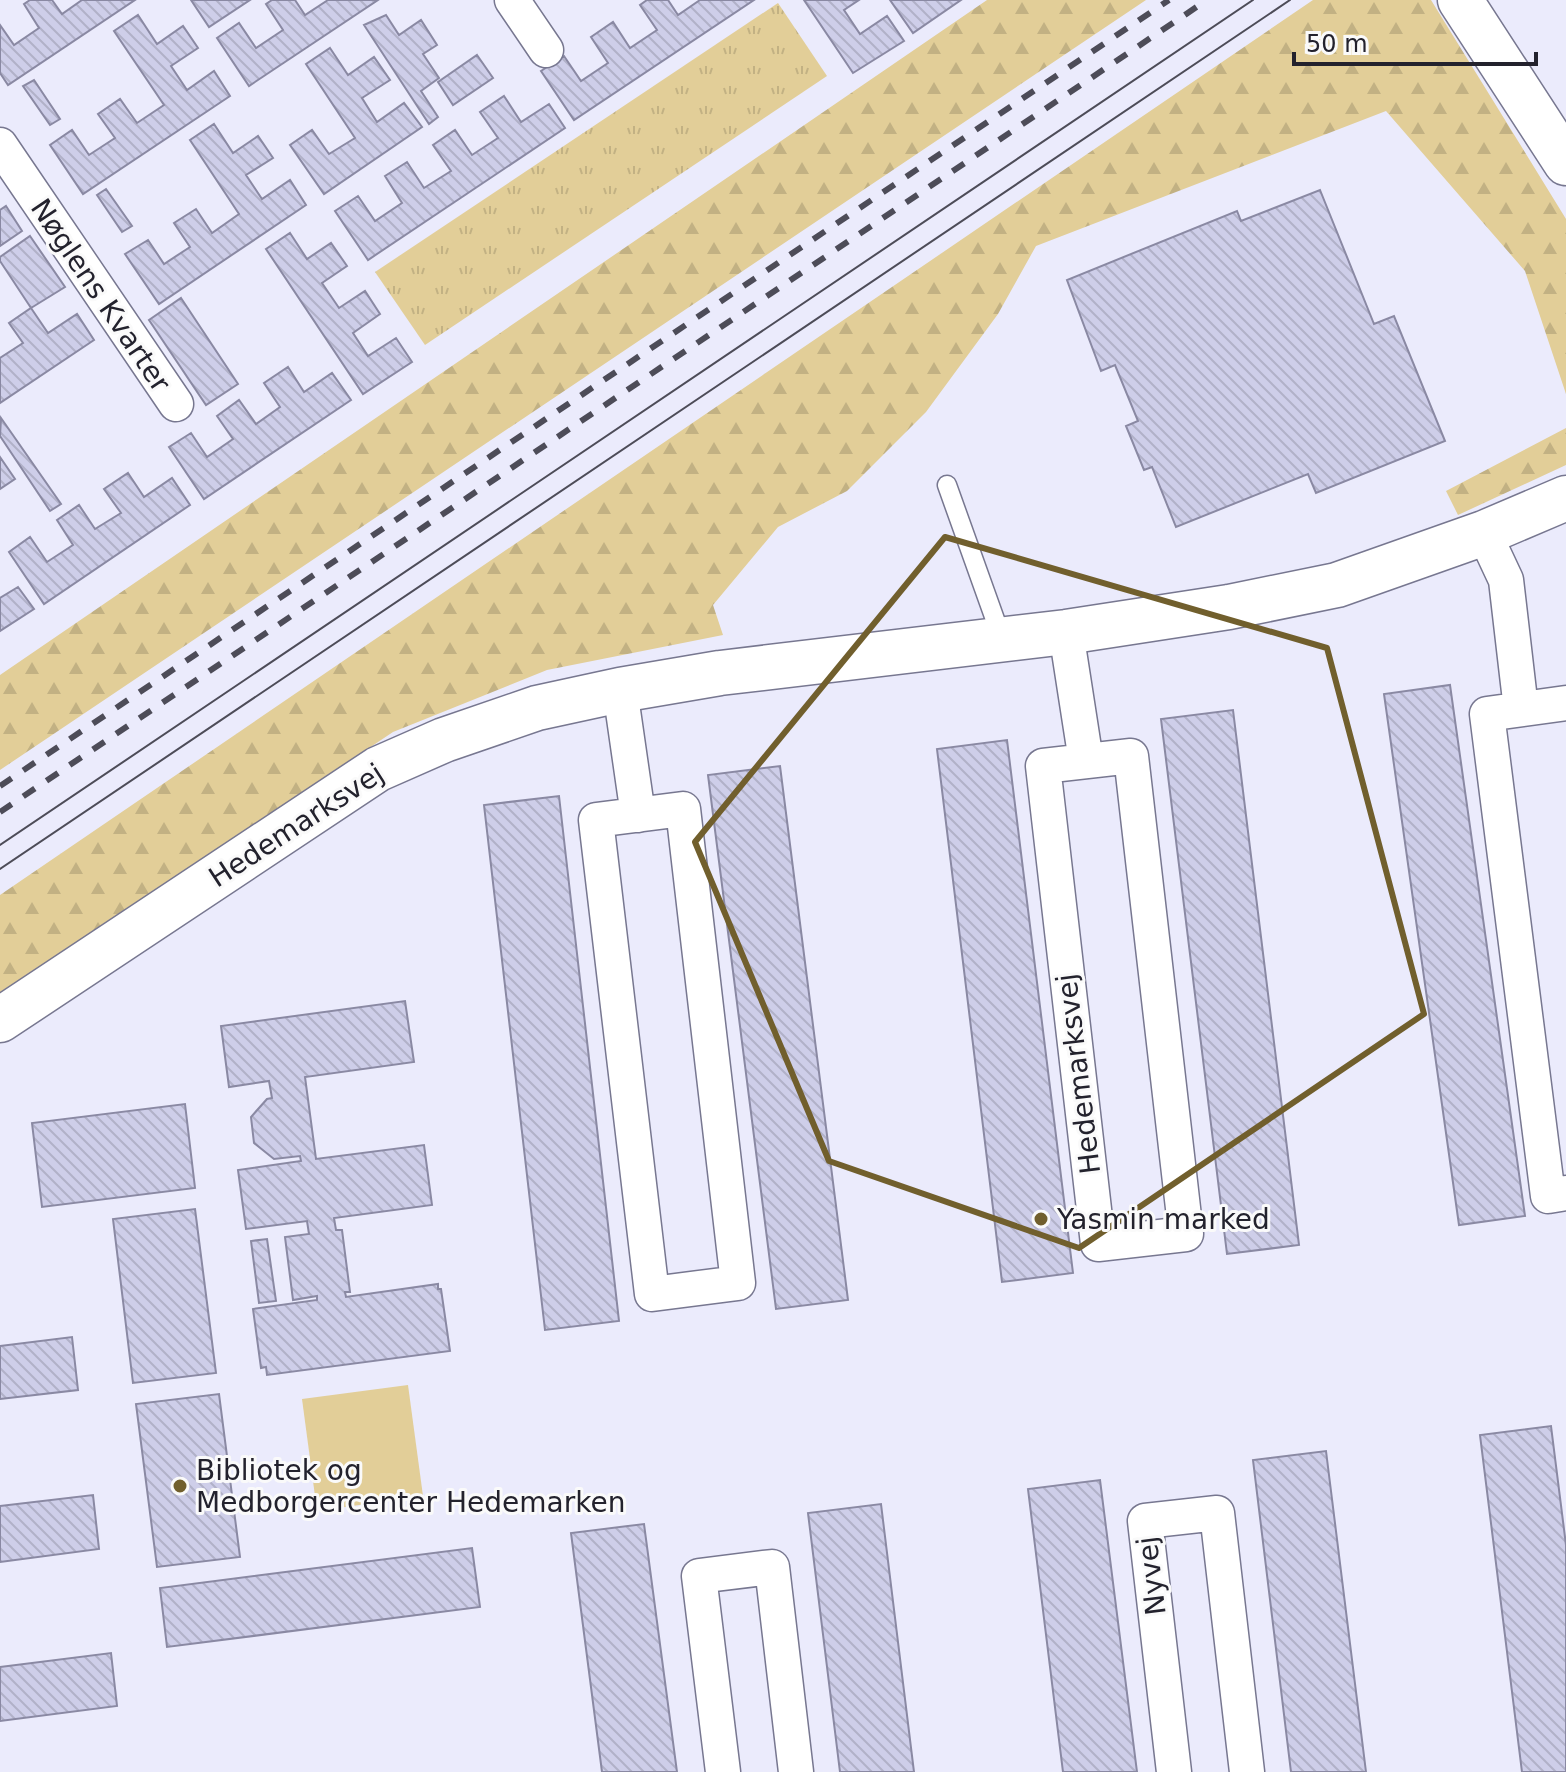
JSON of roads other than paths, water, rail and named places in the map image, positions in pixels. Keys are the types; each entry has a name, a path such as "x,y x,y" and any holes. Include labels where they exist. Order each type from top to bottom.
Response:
{"street":[{"path":"512,0 546,50"},
{"path":"1460,0 1566,163"},
{"name":"Nøglens Kvarter","path":"0,145 176,404"},
{"name":"Hedemarksvej","path":"0,1020 378,769 444,740 537,708 720,673 1066,632 1229,607 1337,585 1484,533 1566,498"},
{"path":"1484,533 1506,580 1521,709"},
{"path":"1066,632 1086,761"},
{"path":"620,690 638,815"},
{"path":"1566,703 1487,714 1548,1196 1566,1193"},
{"name":"Hedemarksvej","path":"1131,756 1186,1234 1098,1244 1043,766 1086,761 1131,756"},
{"path":"683,809 738,1283 652,1294 596,820 638,815 683,809"},
{"name":"Nyvej","path":"1174,1772 1145,1521 1217,1513 1247,1772"},
{"path":"723,1772 699,1576 772,1567 796,1772"}],"lane":[{"path":"947,485 1002,639"}],"tram line":[{"path":"0,845 1253,0"},
{"path":"0,869 1290,0"}],"railway":[{"path":"0,786 1169,0"},
{"path":"0,812 1207,0"}],"place":[{"name":"Yasmin marked","path":"1041,1219"},
{"name":"Bibliotek og Medborgercenter Hedemarken","path":"180,1486"}]}
